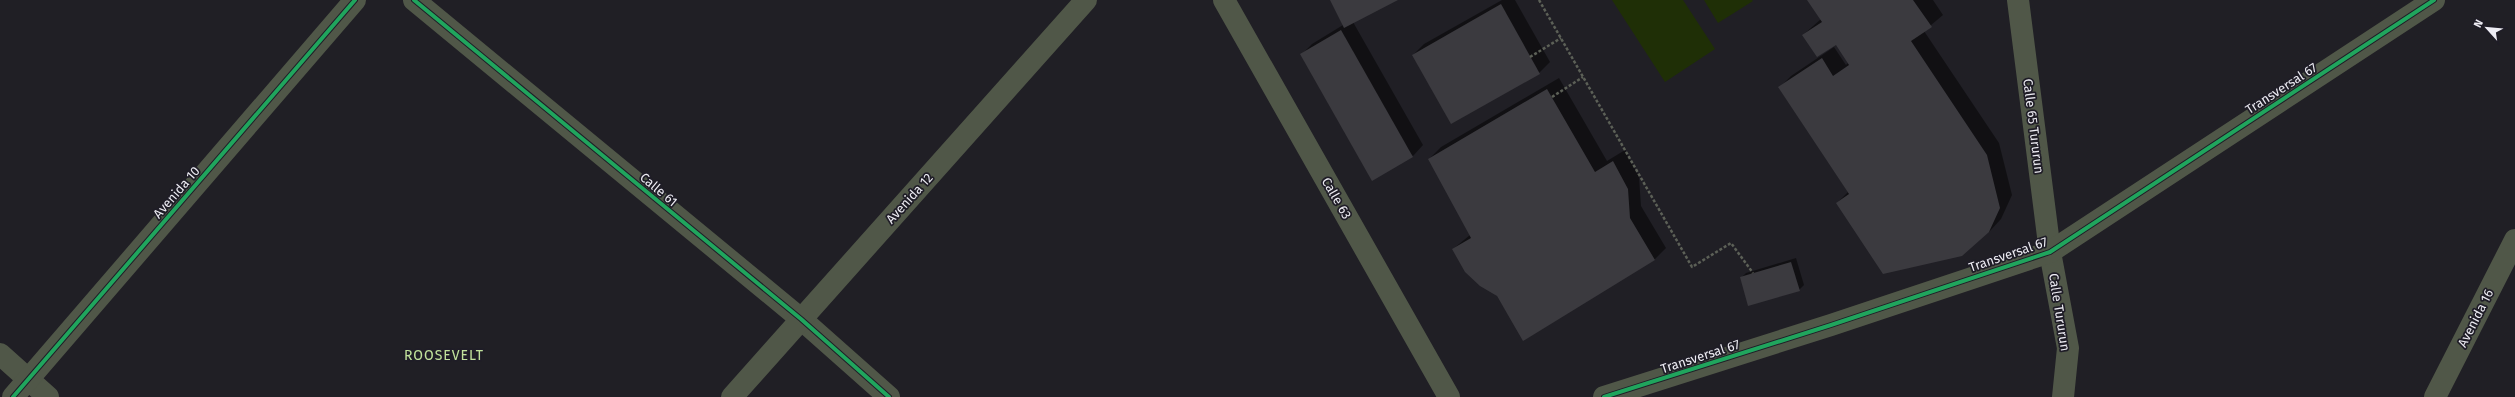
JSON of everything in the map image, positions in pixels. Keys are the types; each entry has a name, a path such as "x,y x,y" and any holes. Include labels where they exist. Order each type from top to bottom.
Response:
{"street":[{"name":"Avenida 10","path":"13,397 355,0"},
{"name":"Calle 61","path":"414,0 801,319 889,397"},
{"name":"Avenida 12","path":"732,397 1086,0"},
{"name":"Calle 63","path":"1224,0 1449,397"},
{"name":"Calle 65 Tururun","path":"2018,0 2050,252"},
{"name":"Transversal 67","path":"1604,397 1831,325 2050,252 2434,0"},
{"name":"Avenida 16","path":"2434,397 2515,240"},
{"name":"Calle Tururun","path":"2050,252 2068,348 2064,397"},
{"path":"0,354 48,397"}],"path":[{"path":"1539,0 1692,267 1731,243 1753,274"},
{"path":"1530,57 1561,38"},
{"path":"1552,97 1583,77"}],"green space":[{"path":"1612,0 1683,0 1715,49 1665,82"},
{"path":"1704,0 1752,0 1753,1 1718,23"}],"building":[{"path":"1330,0 1398,0 1344,28"},
{"path":"1807,0 1913,0 1932,27 1911,41 1987,155 2000,208 1989,232 1962,256 1883,274 1836,203 1849,194 1778,87 1822,58 1833,76 1849,65 1836,45 1817,57 1802,35 1822,22"},
{"path":"1501,4 1540,74 1451,124 1412,55"},
{"path":"1341,30 1413,157 1372,181 1300,54"},
{"path":"1547,89 1595,172 1613,161 1628,189 1630,218 1655,260 1523,341 1497,296 1480,286 1465,272 1452,249 1471,238 1428,159"},
{"path":"1791,262 1800,291 1748,306 1740,277"}],"cycle path":[{"path":"13,397 355,0"},
{"path":"414,0 801,319 889,397"},
{"path":"1604,397 1831,325 2050,252 2434,0"}],"district":[{"name":"ROOSEVELT","path":"444,355"}]}
